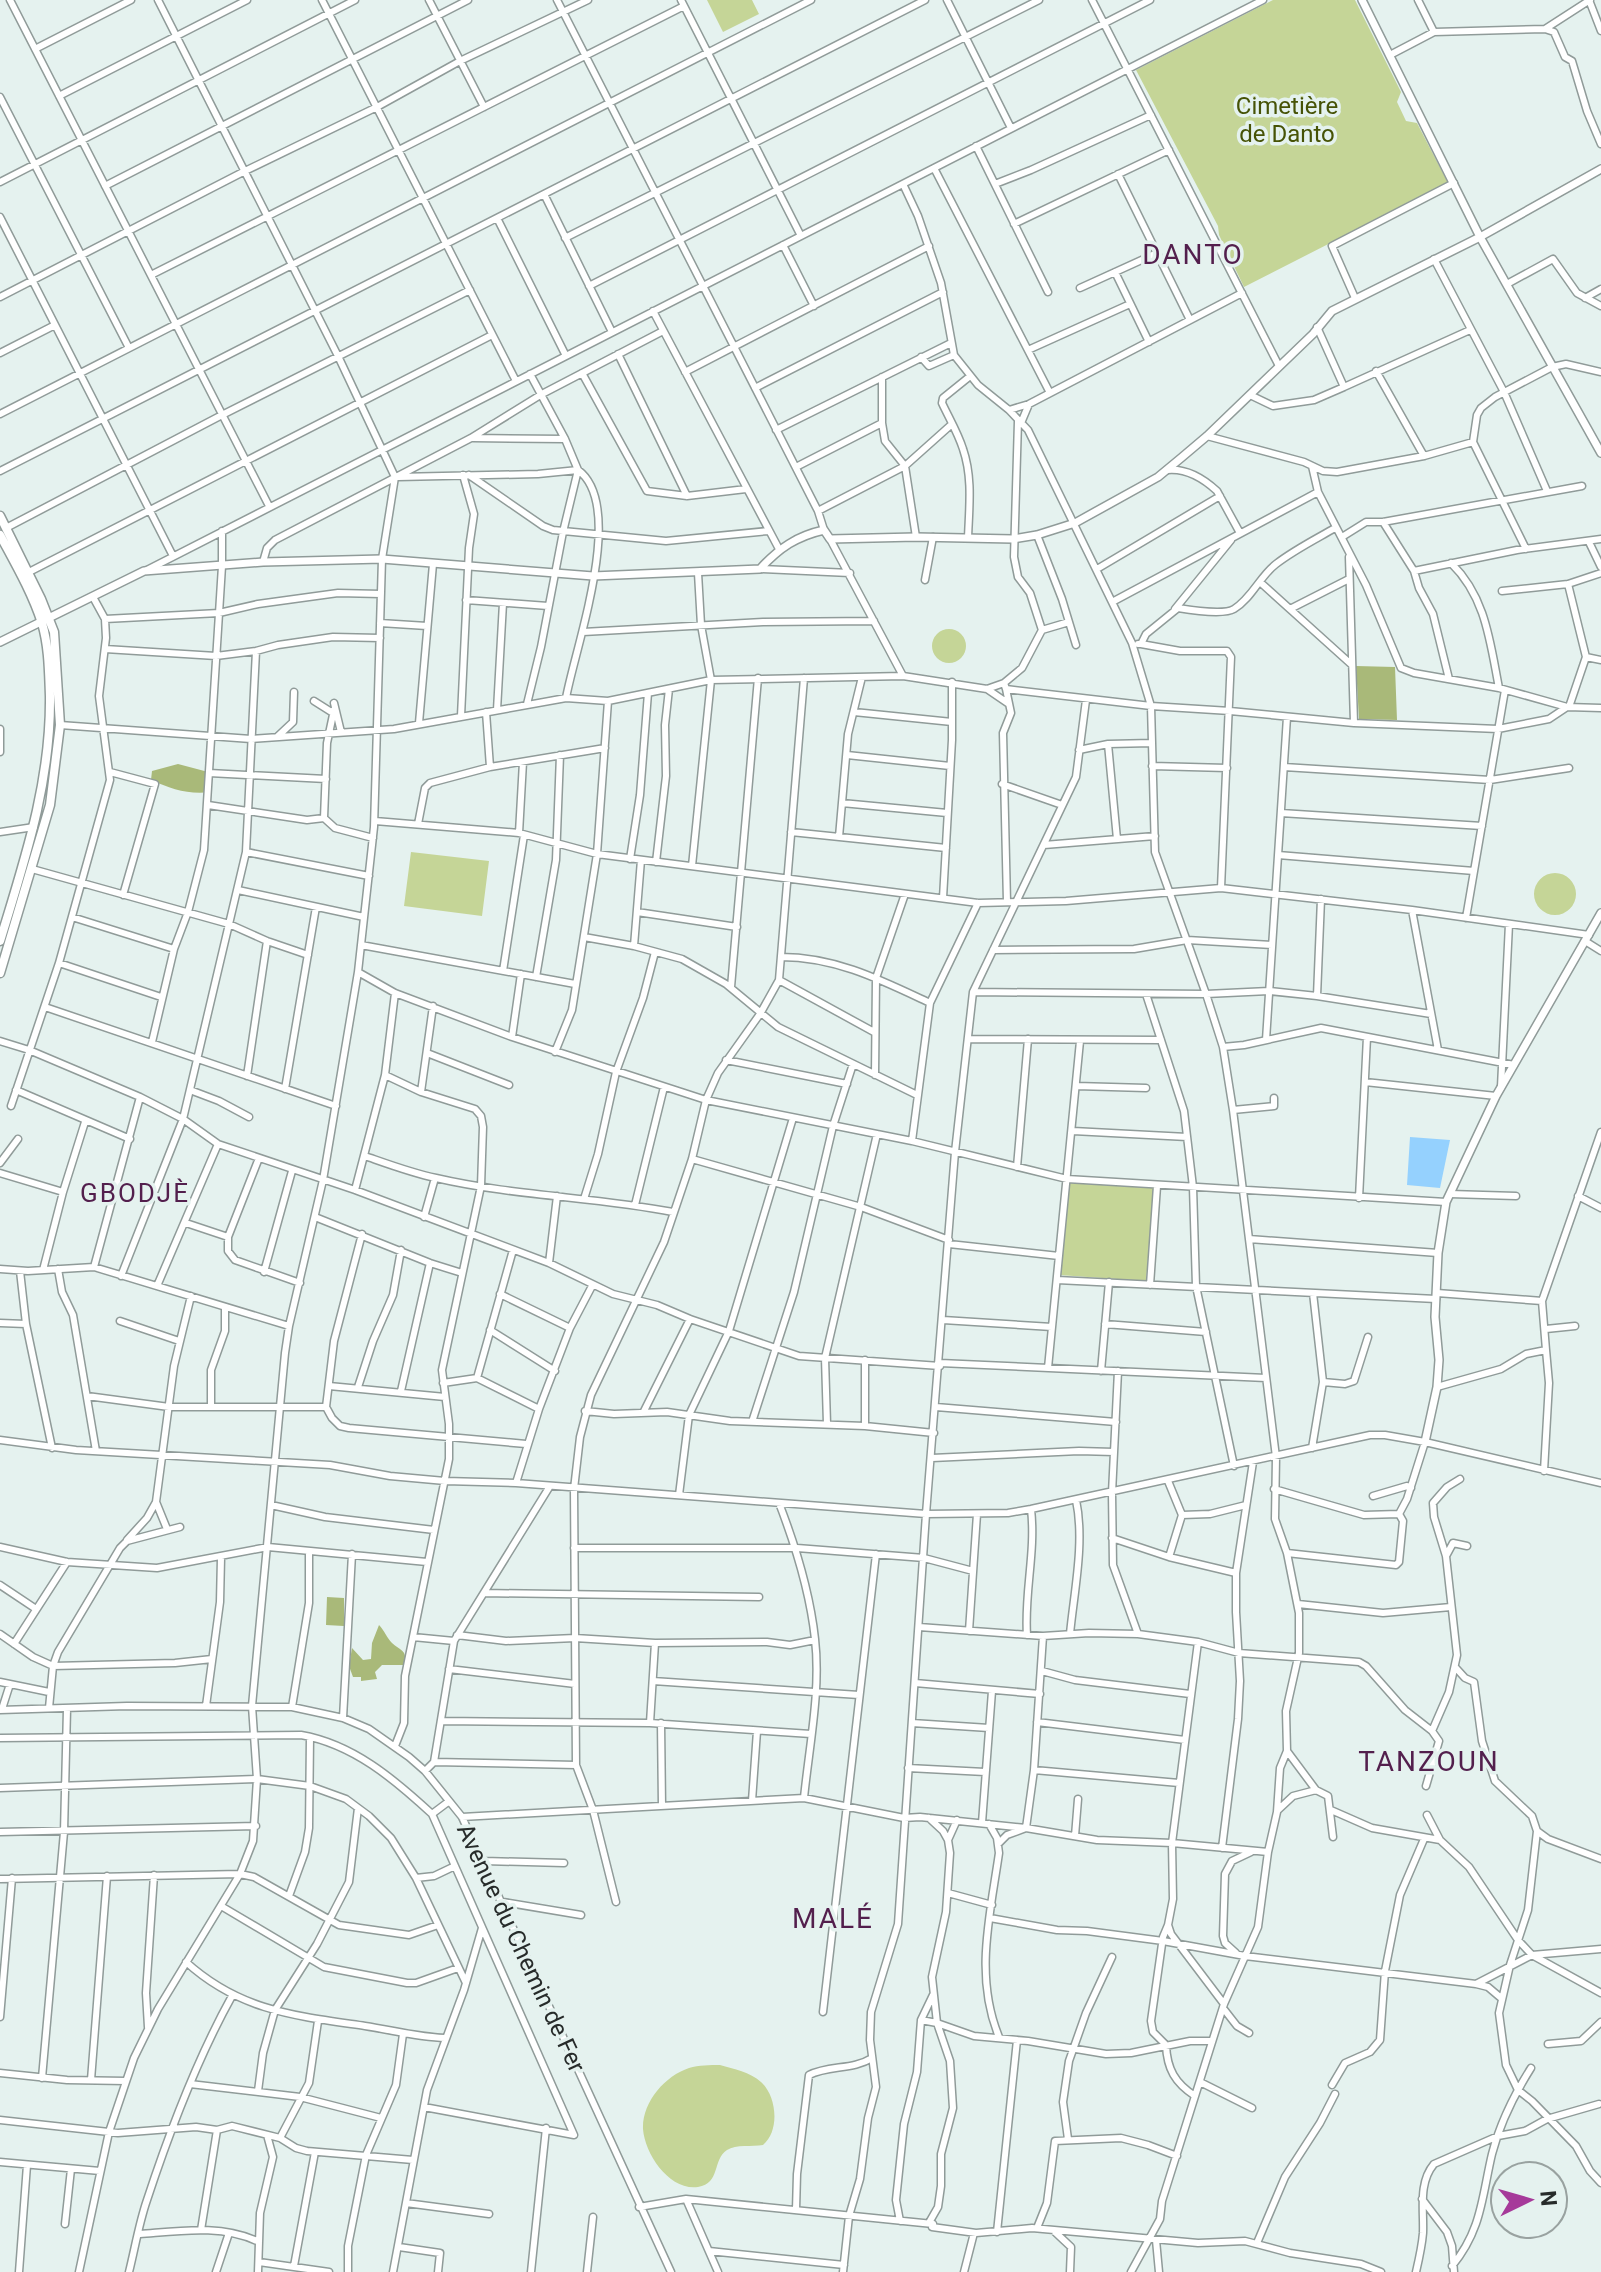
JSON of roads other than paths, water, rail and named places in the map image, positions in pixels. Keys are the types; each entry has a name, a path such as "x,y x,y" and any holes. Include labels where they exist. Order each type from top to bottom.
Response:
{"main road":[{"path":"0,516 3,531 45,619 50,723 43,786 34,827 0,941"},
{"path":"0,973 50,805 60,725 57,651 29,572 3,531"}],"street":[{"path":"35,49 131,0"},
{"path":"79,2272 109,2132 126,2081 148,2027 240,1874 256,1826 257,1779 252,1706 274,1463 289,1326 323,1180 358,972 375,821 382,559 395,477 269,217 158,0"},
{"path":"59,96 247,0"},
{"path":"322,0 516,381"},
{"path":"0,182 355,0"},
{"path":"429,0 484,107"},
{"path":"105,186 468,0"},
{"path":"557,0 796,467 824,530 850,573 903,676"},
{"path":"0,297 377,107 460,61 588,0"},
{"path":"0,414 811,0"},
{"path":"0,471 925,0"},
{"path":"947,0 1011,128"},
{"path":"565,238 1039,0"},
{"path":"1092,0 1279,366"},
{"path":"589,286 1150,0"},
{"path":"0,642 1263,0"},
{"path":"1362,0 1480,237 1601,453"},
{"path":"1418,0 1434,32"},
{"path":"1545,29 1589,0 1601,31"},
{"path":"13,1 269,506"},
{"path":"151,275 586,57 682,3 801,236"},
{"path":"1390,55 1434,32 1545,29 1558,36 1565,57 1572,61 1601,144"},
{"path":"0,97 129,348"},
{"path":"995,184 1151,115"},
{"path":"976,146 1048,292"},
{"path":"1014,224 1169,150"},
{"path":"934,168 1050,393"},
{"path":"830,539 1013,539 1075,523 1166,470 1250,395 1332,311 1480,237 1601,169"},
{"path":"1118,174 1190,320"},
{"path":"1355,298 1332,246 1454,183"},
{"path":"903,184 929,246 943,292 954,355 967,380 1009,410 1028,430 1114,601 1132,643 1151,706 1155,852 1223,1047 1276,1457 1275,1519 1287,1553 1298,1604 1298,1659 1286,1711 1287,1751 1280,1768 1277,1812 1258,1927 1241,1955 1223,2006 1153,2239 1131,2272"},
{"path":"544,194 612,332"},
{"path":"0,217 173,556"},
{"path":"497,218 566,356"},
{"path":"0,239 9,235"},
{"path":"783,245 814,306"},
{"path":"685,372 929,246"},
{"path":"1080,288 1157,253"},
{"path":"1434,259 1504,392 1547,491"},
{"path":"1507,284 1553,259 1571,287 1601,306"},
{"path":"1115,272 1149,342"},
{"path":"1585,298 1601,289"},
{"path":"3,531 126,464 470,290"},
{"path":"755,388 943,292"},
{"path":"1009,410 1029,404 1242,293"},
{"path":"1028,350 1130,304"},
{"path":"653,311 779,549"},
{"path":"0,353 55,325"},
{"path":"1317,327 1344,387"},
{"path":"1250,395 1273,406 1314,400 1470,330"},
{"path":"263,562 267,548 275,540 471,438 542,394 663,331"},
{"path":"29,572 492,335"},
{"path":"776,430 951,343"},
{"path":"618,354 687,496"},
{"path":"921,357 929,366 954,355"},
{"path":"1526,549 1473,442 1474,425 1481,408 1552,367 1566,364 1601,372"},
{"path":"1376,371 1424,456"},
{"path":"582,373 647,491 687,496 746,489"},
{"path":"530,374 578,470 591,485 600,536 583,632 566,698"},
{"path":"882,377 885,441 905,466 916,537"},
{"path":"967,380 942,400 963,448 967,466 970,485 968,538"},
{"path":"1005,686 1022,668 1042,630 1030,593 1018,577 1013,539 1019,422 1029,404"},
{"path":"796,467 882,423"},
{"path":"818,511 905,466 952,424"},
{"path":"1207,436 1323,471 1337,472 1424,456 1473,442"},
{"path":"471,438 565,439"},
{"path":"1312,466 1318,492 1366,585 1401,668 1502,689 1568,707 1600,709"},
{"path":"395,477 538,474 578,470"},
{"path":"527,704 578,470"},
{"path":"1166,470 1187,471 1212,486 1220,496 1237,535"},
{"path":"466,475 543,526 563,532 666,541 768,531"},
{"path":"461,716 470,528 474,514 466,475"},
{"path":"1342,537 1366,522 1383,522 1582,486"},
{"path":"1114,601 1318,492"},
{"path":"1097,569 1220,496"},
{"path":"1383,522 1414,571 1439,629 1449,679"},
{"path":"1175,610 1233,610 1277,564 1335,528"},
{"path":"760,569 779,549 805,534 824,530"},
{"path":"152,1042 174,949 188,912 204,850 222,531"},
{"path":"1037,535 1076,645"},
{"path":"1141,644 1146,634 1175,610 1237,535"},
{"path":"925,580 933,537"},
{"path":"1414,571 1517,550 1601,539"},
{"path":"1517,550 1521,541"},
{"path":"1589,542 1601,567"},
{"path":"1349,554 1354,723"},
{"path":"144,571 263,562 382,559 593,576 760,569 850,573"},
{"path":"1459,571 1461,561"},
{"path":"1451,563 1474,594 1487,624 1502,689 1466,918"},
{"path":"419,723 433,564"},
{"path":"692,866 711,680 701,625 698,573"},
{"path":"1502,591 1568,584 1601,573"},
{"path":"1290,609 1349,579"},
{"path":"1261,583 1352,665"},
{"path":"60,725 251,739 378,731 566,698 608,701 711,680 903,676 987,689 1005,686 1086,700 1151,706 1354,723 1498,729 1549,719 1568,707 1586,657 1568,584"},
{"path":"105,619 219,613 332,594 381,594"},
{"path":"11,1106 59,963 107,794 110,772 98,685 105,649 105,619 93,597"},
{"path":"466,600 548,606"},
{"path":"497,710 503,603"},
{"path":"583,632 763,622 874,621"},
{"path":"1042,630 1069,622"},
{"path":"380,623 427,626"},
{"path":"105,649 216,656 333,637 380,638"},
{"path":"1132,643 1180,651 1227,651 1231,657 1221,888"},
{"path":"121,1276 183,1119 238,890 246,852 256,651"},
{"path":"1586,657 1601,660"},
{"path":"839,837 847,755 862,677"},
{"path":"731,987 758,678"},
{"path":"616,1902 593,1810 576,1765 574,1489 585,1411 664,1242 692,1159 706,1100 726,1060 760,1014 779,980 804,678"},
{"path":"943,898 952,682"},
{"path":"1005,686 1011,713 1003,733 1007,902"},
{"path":"656,862 666,776 665,725 669,689"},
{"path":"987,689 1009,704"},
{"path":"277,737 293,722 294,692"},
{"path":"630,859 640,795 648,693"},
{"path":"709,2251 843,2268 849,2216 860,2179 868,2118 876,2087 870,2040 871,2012 898,1924 955,1152 973,992 1076,777 1086,700"},
{"path":"314,701 334,709"},
{"path":"555,1052 569,1021 597,854 608,701"},
{"path":"334,709 341,732"},
{"path":"324,818 329,733 334,709"},
{"path":"486,712 490,767"},
{"path":"854,712 952,722"},
{"path":"1266,1040 1287,717"},
{"path":"0,729 1,748"},
{"path":"1079,750 1108,744 1152,743"},
{"path":"1108,744 1117,839"},
{"path":"418,824 427,784 490,767 605,748"},
{"path":"536,977 556,860 560,755"},
{"path":"847,755 950,766"},
{"path":"503,971 521,834 523,762"},
{"path":"1152,766 1227,768"},
{"path":"1284,767 1490,780 1569,768"},
{"path":"110,772 155,784 123,895"},
{"path":"209,773 326,779"},
{"path":"1002,784 1062,805"},
{"path":"842,803 947,813"},
{"path":"208,805 307,820 324,818 335,828 373,838"},
{"path":"1281,813 1482,826"},
{"path":"375,821 521,834 597,854 630,859 978,903 1066,901 1221,888 1509,924 1587,938 1601,951"},
{"path":"0,832 34,827"},
{"path":"791,832 946,848"},
{"path":"1044,845 1155,836"},
{"path":"246,852 369,876"},
{"path":"1278,855 1474,871"},
{"path":"634,946 641,860"},
{"path":"32,869 229,924 308,955"},
{"path":"238,890 364,917"},
{"path":"875,1075 876,978 905,894"},
{"path":"1317,996 1321,899"},
{"path":"912,1141 930,1003 978,903"},
{"path":"285,1089 316,907"},
{"path":"1412,910 1438,1050"},
{"path":"637,912 737,927"},
{"path":"1399,1514 1411,1488 1425,1442 1437,1387 1438,1253 1448,1198 1496,1096 1601,913"},
{"path":"72,917 174,949"},
{"path":"1501,1087 1509,924"},
{"path":"584,937 682,959 731,987 778,1027 917,1095"},
{"path":"993,950 1134,949 1187,940 1272,945"},
{"path":"247,1076 267,941"},
{"path":"361,945 575,984"},
{"path":"584,1199 598,1154 616,1072 643,998 655,952"},
{"path":"781,957 842,965 930,1003"},
{"path":"59,963 161,997"},
{"path":"358,972 395,993 512,1037 706,1100 912,1141 1067,1179 1359,1198 1516,1196"},
{"path":"512,1037 521,974"},
{"path":"779,980 874,1032"},
{"path":"973,992 1206,994 1269,991 1431,1014"},
{"path":"355,1190 385,1075 395,993"},
{"path":"1146,994 1184,1111 1193,1187 1196,1286 1234,1466"},
{"path":"421,1092 433,1006"},
{"path":"45,1007 336,1106"},
{"path":"1223,1047 1321,1028 1514,1065"},
{"path":"1359,1198 1367,1037"},
{"path":"969,1039 1161,1040"},
{"path":"1017,1167 1028,1039"},
{"path":"0,1041 29,1050 140,1097 183,1119 218,1144 355,1190 549,1263 592,1286 634,1301 657,1305 776,1350 799,1356 940,1365 1266,1378"},
{"path":"1048,1368 1080,1041"},
{"path":"427,1053 509,1085"},
{"path":"726,1060 847,1084"},
{"path":"752,1422 812,1227 833,1126 853,1064"},
{"path":"385,1075 421,1092 475,1109 481,1116 483,1127 481,1186 444,1356 443,1383 449,1438 445,1481 405,1676 404,1723 395,1746"},
{"path":"1365,1082 1496,1096"},
{"path":"1076,1086 1146,1088"},
{"path":"635,1205 664,1087"},
{"path":"16,1090 130,1139"},
{"path":"190,1090 249,1117"},
{"path":"94,1267 140,1097"},
{"path":"1233,1110 1274,1106 1274,1098"},
{"path":"679,1495 689,1415 729,1331 793,1118"},
{"path":"43,1270 85,1122"},
{"path":"1073,1131 1187,1137"},
{"path":"1544,1471 1549,1383 1542,1301 1601,1132"},
{"path":"827,1424 825,1358 877,1134"},
{"path":"0,1163 18,1139"},
{"path":"157,1286 218,1144"},
{"path":"365,1156 435,1178 673,1212"},
{"path":"259,1158 228,1237 228,1251 235,1260 300,1283"},
{"path":"692,1159 861,1207 949,1242 1059,1256"},
{"path":"264,1272 292,1171"},
{"path":"0,1173 63,1192"},
{"path":"424,1217 435,1178"},
{"path":"1150,1285 1157,1186"},
{"path":"549,1263 557,1196"},
{"path":"1578,1196 1601,1208"},
{"path":"315,1217 462,1273"},
{"path":"186,1223 228,1237"},
{"path":"362,1234 334,1341 326,1407 332,1418 340,1426 526,1444"},
{"path":"1249,1239 1438,1253"},
{"path":"358,1387 393,1295 401,1250"},
{"path":"477,1378 513,1250"},
{"path":"401,1391 430,1263"},
{"path":"0,1269 20,1271 94,1267 289,1326"},
{"path":"58,1269 62,1292 73,1315 96,1451"},
{"path":"20,1271 26,1324 52,1448"},
{"path":"1057,1280 1542,1301"},
{"path":"1101,1371 1109,1282"},
{"path":"516,1483 526,1444 570,1328 592,1286"},
{"path":"1312,1448 1323,1382 1313,1293"},
{"path":"500,1294 570,1328"},
{"path":"49,1708 53,1666 66,1636 156,1502 179,1341 191,1296"},
{"path":"211,1406 211,1370 225,1331 225,1307"},
{"path":"644,1411 690,1319"},
{"path":"943,1320 1052,1327"},
{"path":"120,1321 179,1341"},
{"path":"0,1333 0,1323 26,1324"},
{"path":"1105,1324 1206,1332"},
{"path":"1546,1329 1575,1326"},
{"path":"490,1330 555,1371"},
{"path":"1323,1382 1345,1384 1354,1381 1368,1337"},
{"path":"1437,1387 1501,1369 1516,1358 1546,1350"},
{"path":"865,1360 865,1426"},
{"path":"1118,1371 1112,1538 1116,1578 1138,1634"},
{"path":"443,1383 477,1378 539,1409"},
{"path":"329,1386 445,1397"},
{"path":"87,1396 169,1407 326,1407"},
{"path":"936,1407 1116,1422"},
{"path":"585,1411 614,1414 644,1411 730,1421 865,1426 934,1433"},
{"path":"0,1440 52,1448 330,1465 390,1476 445,1481 516,1483 926,1514 977,1514 1031,1509 1370,1435 1425,1442 1601,1483"},
{"path":"932,1458 1114,1452"},
{"path":"1222,1848 1238,1719 1236,1573 1253,1462"},
{"path":"1432,1731 1449,1692 1457,1655 1446,1556 1433,1503 1447,1487 1460,1479"},
{"path":"1168,1481 1182,1515 1169,1557"},
{"path":"425,1771 434,1762 456,1638 550,1486"},
{"path":"1373,1496 1407,1486 1411,1488"},
{"path":"1274,1489 1364,1515 1399,1514"},
{"path":"1070,1634 1078,1546 1079,1513 1076,1500"},
{"path":"156,1502 167,1529"},
{"path":"779,1503 797,1548 815,1640 815,1692 804,1798"},
{"path":"271,1505 325,1517 434,1530"},
{"path":"1182,1515 1210,1514 1246,1505"},
{"path":"1027,1635 1025,1610 1034,1536 1031,1509"},
{"path":"969,1631 977,1514"},
{"path":"1287,1553 1396,1565 1399,1562 1403,1521 1399,1514"},
{"path":"127,1541 180,1527"},
{"path":"1112,1538 1169,1557 1236,1573"},
{"path":"1446,1556 1453,1543 1467,1546"},
{"path":"0,1547 67,1562 110,1567 157,1568 268,1547 427,1562"},
{"path":"574,1548 797,1548 924,1558 973,1571"},
{"path":"292,1707 309,1603 309,1551"},
{"path":"343,1718 352,1554"},
{"path":"823,2012 876,1554"},
{"path":"206,1706 220,1602 221,1558"},
{"path":"14,1644 67,1562"},
{"path":"0,1585 36,1609"},
{"path":"484,1593 759,1597"},
{"path":"1298,1604 1383,1613 1451,1607"},
{"path":"919,1627 1043,1636 1138,1634 1198,1642 1239,1653 1359,1662 1439,1741 1426,1786"},
{"path":"0,1634 53,1666 212,1659"},
{"path":"1026,1828 1034,1770 1043,1636"},
{"path":"413,1637 506,1641 575,1638 655,1643 767,1642 790,1645 815,1640"},
{"path":"1195,2096 1171,2073 1167,2065 1166,2045 1153,2032 1151,2021 1173,1899 1172,1843 1198,1642"},
{"path":"650,1723 655,1643"},
{"path":"1455,1667 1465,1678 1474,1682 1482,1741 1495,1781 1532,1816 1537,1831 1528,1910 1510,1965 1499,2013 1506,2065 1518,2090 1576,2146 1601,2183"},
{"path":"449,1669 575,1684"},
{"path":"1042,1671 1075,1680 1190,1694"},
{"path":"653,1681 859,1695"},
{"path":"0,1682 49,1692"},
{"path":"915,1683 1040,1694"},
{"path":"1,1710 10,1684"},
{"path":"992,1691 985,1772 985,1823 998,1844 984,1979 999,2037"},
{"name":"Avenue du Chemin de Fer","path":"1,1710 292,1707 343,1718 369,1729 425,1771 462,1817 484,1861 671,2272"},
{"path":"42,2078 64,1832 67,1709"},
{"path":"441,1721 661,1723 811,1734"},
{"path":"1037,1722 1185,1740"},
{"path":"661,1723 662,1806"},
{"path":"912,1723 989,1728"},
{"path":"752,1801 757,1731"},
{"name":"Avenue du Chemin de Fer","path":"0,1738 253,1734 310,1737 339,1746 394,1778 432,1814 574,2135 546,2128"},
{"path":"289,1896 305,1852 310,1737"},
{"path":"1287,1751 1316,1790 1328,1796 1333,1837"},
{"path":"434,1762 576,1765"},
{"path":"908,1768 985,1772"},
{"path":"1034,1770 1179,1783"},
{"path":"0,1788 257,1779 310,1786 333,1793 358,1808 391,1838 416,1878 466,1983"},
{"path":"1277,1812 1293,1796 1316,1790"},
{"path":"462,1817 804,1798 904,1818 985,1823 1097,1840 1268,1852"},
{"path":"1075,1836 1078,1799"},
{"path":"432,1814 448,1802"},
{"path":"258,2091 263,2053 275,2010 349,1882 358,1808"},
{"path":"1331,1810 1372,1828 1440,1840"},
{"path":"1427,1815 1440,1840 1469,1867 1518,1940 1532,1955 1601,1993"},
{"path":"929,1818 948,1840"},
{"path":"957,1820 948,1840 950,1865 946,1912 933,1969 937,2023 949,2053 953,2108 941,2154 940,2195 938,2207 930,2221 932,2227 974,2233 1037,2228 1153,2239 1257,2243 1290,2253 1361,2264 1381,2272"},
{"path":"0,1832 256,1826"},
{"path":"998,1844 1007,1835 1026,1828"},
{"path":"1537,1831 1548,1839 1601,1859"},
{"path":"1332,2085 1345,2063 1370,2052 1380,2040 1385,1971 1400,1895 1424,1839"},
{"path":"1241,1955 1225,1943 1223,1936 1225,1874 1234,1859 1255,1851"},
{"path":"484,1861 564,1863"},
{"path":"416,1878 434,1876 455,1866"},
{"path":"0,1879 240,1874 254,1877 339,1925 409,1935 438,1925"},
{"path":"148,2027 146,1993 154,1875"},
{"path":"91,2080 107,1876"},
{"path":"0,2017 12,1878"},
{"path":"948,1893 992,1905"},
{"path":"503,1902 581,1915"},
{"path":"221,1906 324,1967 407,1983 416,1983 458,1968"},
{"path":"990,1918 1057,1930 1163,1941 1241,1955 1476,1984 1488,1987 1501,1998"},
{"path":"1168,1925 1171,1934 1181,1944 1230,2019 1249,2033"},
{"path":"393,2272 413,2160 435,2064 466,1983 482,1927"},
{"path":"1476,1984 1532,1955 1601,1949"},
{"path":"1068,2139 1063,2102 1069,2061 1086,2013 1112,1957"},
{"path":"186,1962 232,1996 275,2010 318,2021 445,2038"},
{"path":"900,2221 896,2200 906,2111 917,2072 921,2020 933,1995"},
{"path":"129,2272 146,2203 190,2084 204,2047 232,1996"},
{"path":"921,2020 974,2036 1120,2054 1166,2045 1212,2041"},
{"path":"280,2138 309,2083 318,2021"},
{"path":"1548,2044 1581,2041 1601,2022"},
{"path":"348,2272 346,2263 352,2215 366,2155 396,2085 403,2034"},
{"path":"997,2232 1017,2040"},
{"path":"796,2210 797,2174 809,2075 829,2068 857,2066 872,2058"},
{"path":"1453,2269 1483,2209 1498,2136 1531,2068"},
{"path":"0,2073 126,2081"},
{"path":"1200,2082 1252,2108"},
{"path":"190,2084 300,2097 381,2118"},
{"path":"1257,2243 1285,2177 1335,2094"},
{"path":"1416,2272 1422,2242 1422,2199 1426,2179 1434,2164 1498,2136 1525,2131 1547,2119 1599,2104"},
{"path":"424,2107 546,2128 531,2272"},
{"path":"0,2120 138,2134 196,2127 217,2130 232,2126 280,2138 296,2148 315,2152 413,2160"},
{"path":"201,2230 217,2130"},
{"path":"258,2272 260,2213 273,2157 267,2135"},
{"path":"1037,2228 1047,2203 1053,2143 1068,2139 1082,2142 1121,2138 1177,2156"},
{"path":"294,2266 315,2152"},
{"path":"0,2162 100,2171"},
{"path":"19,2272 27,2165"},
{"path":"65,2224 71,2169"},
{"path":"639,2207 686,2199 933,2224"},
{"path":"686,2199 718,2272"},
{"path":"1422,2199 1447,2232 1452,2246 1453,2269"},
{"path":"406,2203 489,2214"},
{"path":"587,2272 593,2217"},
{"path":"140,2234 201,2230 229,2233 259,2242"},
{"path":"1052,2230 1071,2247 1070,2272"},
{"path":"216,2272 229,2233"},
{"path":"964,2272 974,2233"},
{"path":"1153,2239 1159,2272"},
{"path":"399,2247 440,2253 438,2272"},
{"path":"1328,2260 1328,2272"},
{"path":"259,2262 329,2272"}],"water":[{"path":"1410,1137 1450,1140 1440,1188 1407,1185"}],"district":[{"name":"DANTO","path":"1193,254"},
{"name":"GBODJÈ","path":"135,1193"},
{"name":"TANZOUN","path":"1429,1761"},
{"name":"MALÉ","path":"833,1918"}],"park label":[{"name":"Cimetière de Danto","path":"1287,120"}]}
